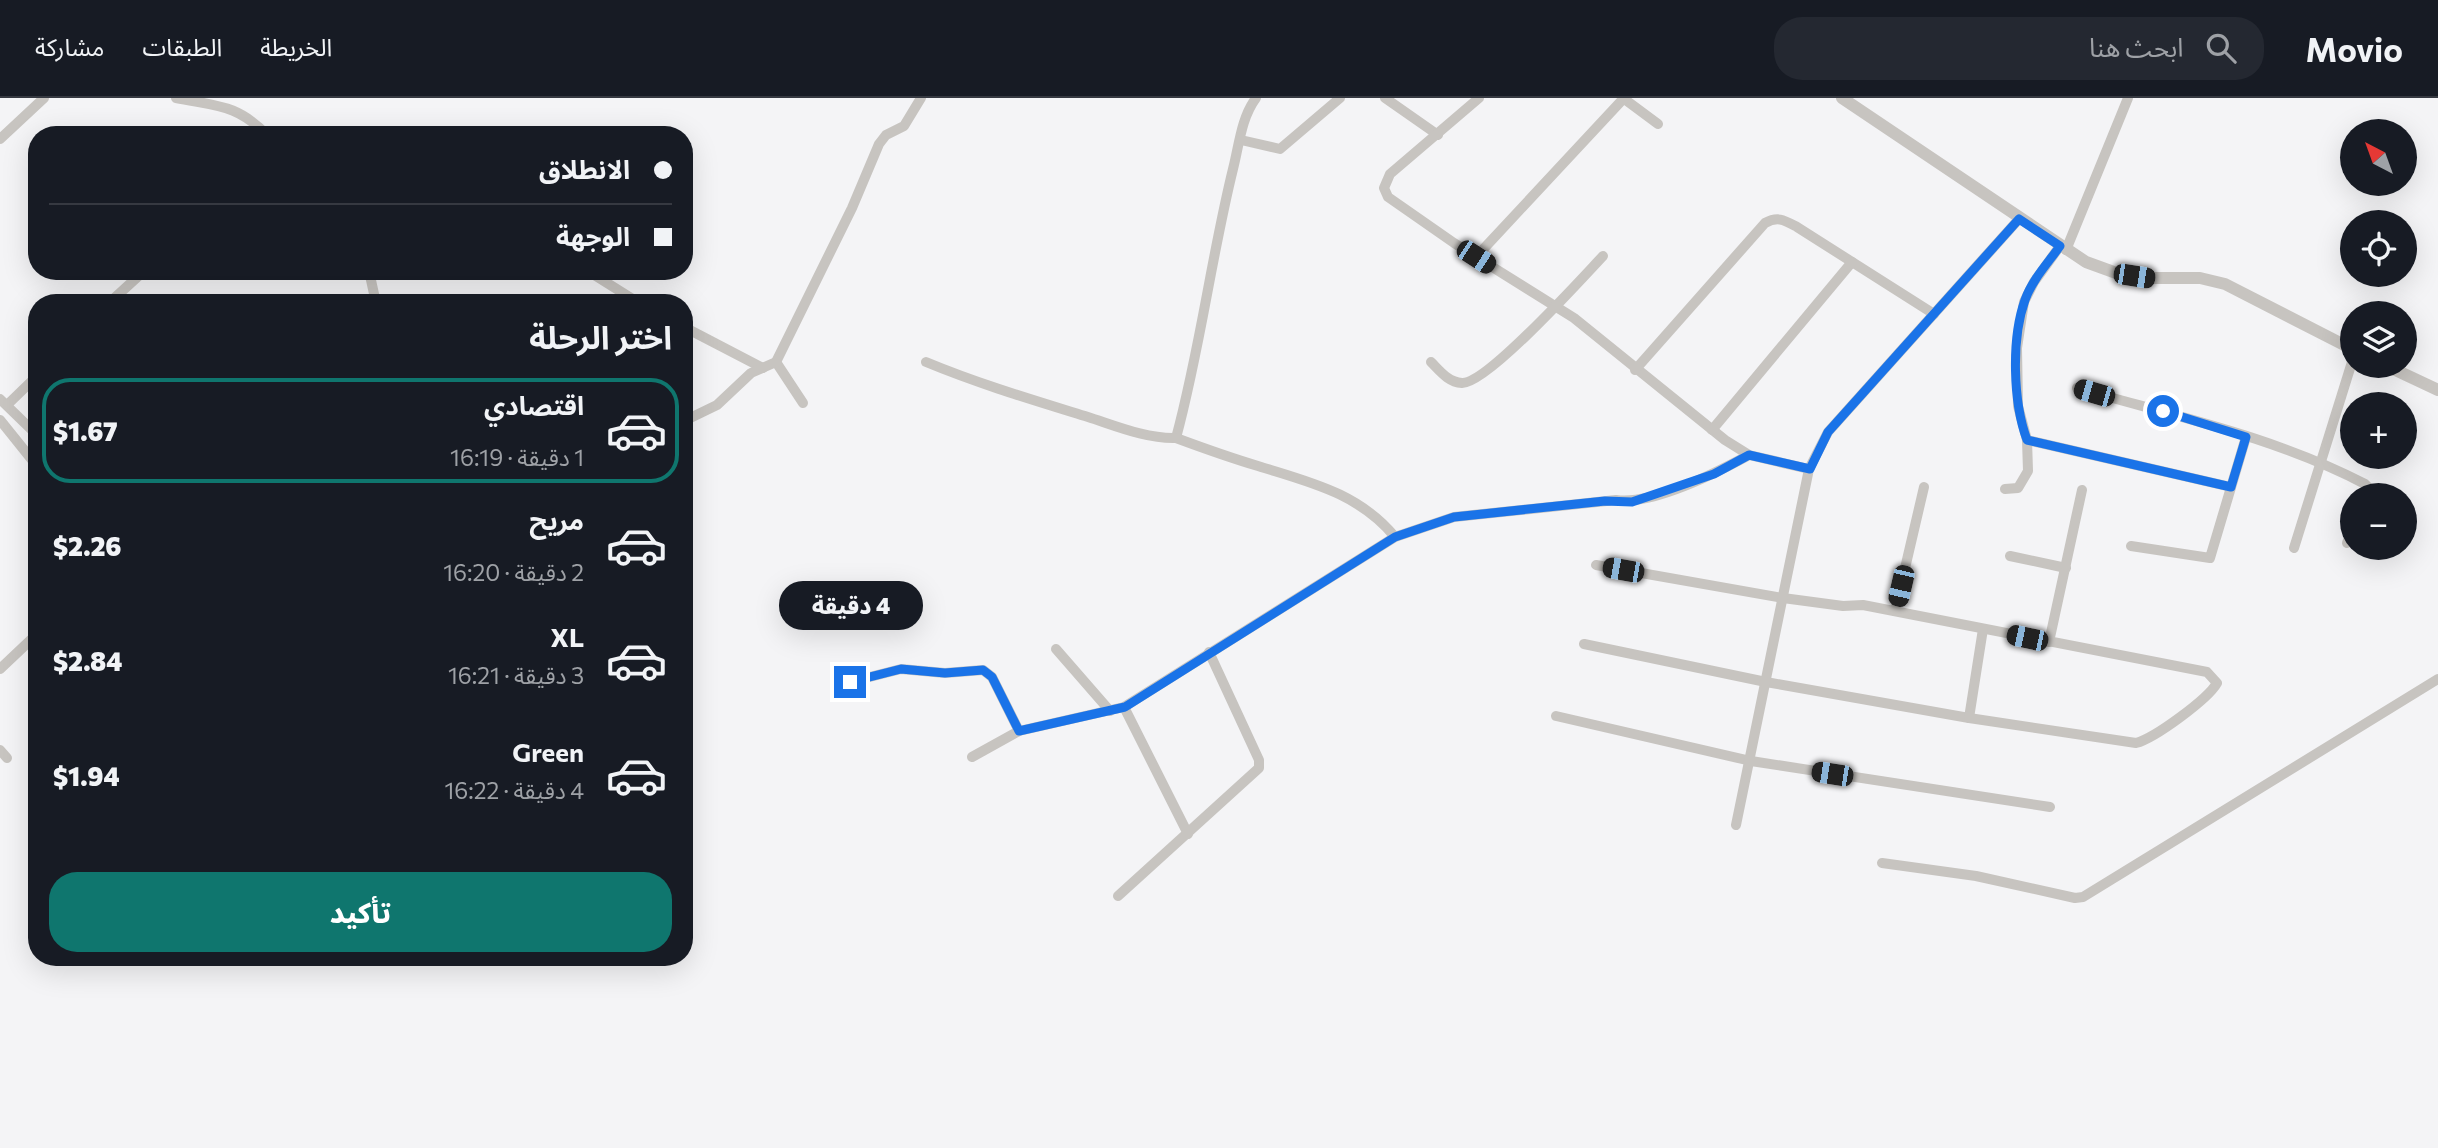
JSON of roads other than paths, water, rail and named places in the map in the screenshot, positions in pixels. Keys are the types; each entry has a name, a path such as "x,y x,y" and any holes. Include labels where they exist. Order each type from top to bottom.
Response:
{"street":[{"path":"0,139 44,98"},
{"path":"176,98 232,108 243,113 257,126"},
{"path":"693,417 717,405 738,383 776,362 852,208 879,144 886,135 904,126 921,98"},
{"path":"1176,438 1245,119 1256,98"},
{"path":"1241,140 1280,149 1340,98"},
{"path":"1385,98 1438,135"},
{"path":"1479,98 1390,174 1384,188 1388,197 1399,207 1574,318 1635,370 1749,455 1810,469"},
{"path":"1476,257 1624,98 1658,124"},
{"path":"1842,98 2086,262 2119,274 2148,278 2200,278 2225,284 2340,343"},
{"path":"2004,489 2018,488 2028,471 2027,440 2018,405 2017,348 2024,302 2034,282 2063,248 2128,98"},
{"path":"1635,370 1720,271 1765,223 1774,218 1783,219 1797,227 1934,314"},
{"path":"1736,825 1810,469 1828,432 2019,219"},
{"path":"1432,362 1445,377 1462,383 1469,381 1494,364 1555,308 1603,256"},
{"path":"1712,430 1852,262"},
{"path":"119,294 134,280"},
{"path":"602,280 625,294"},
{"path":"693,332 763,368"},
{"path":"776,362 803,403"},
{"path":"926,362 969,380 1092,419 1161,439 1176,438 1260,467 1306,479 1339,493 1383,522 1395,537"},
{"path":"2294,548 2347,378"},
{"path":"2413,378 2438,390"},
{"path":"28,383 4,402 28,426"},
{"path":"2077,388 2163,411 2322,461 2363,483"},
{"path":"0,420 28,455"},
{"path":"2130,546 2210,558 2246,437"},
{"path":"2027,440 2231,487"},
{"path":"972,757 1019,731 1125,707 1395,537 1454,517 1605,501 1632,502 1714,474 1749,455"},
{"path":"1895,611 1924,487"},
{"path":"2049,642 2082,490"},
{"path":"2010,556 2066,568"},
{"path":"1584,644 1766,682 1969,718 2136,743 2148,738 2188,709 2217,682 2207,672 1895,611 1863,605 1843,606 1783,598 1596,565"},
{"path":"1969,718 1983,629"},
{"path":"0,669 28,643"},
{"path":"1056,649 1110,711"},
{"path":"1118,896 1259,768 1259,760 1209,652"},
{"path":"850,682 901,669 945,673 983,670 992,677 1019,731"},
{"path":"1882,863 1976,876 2075,898 2084,897 2438,679"},
{"path":"1125,707 1188,834"},
{"path":"1556,716 1751,761 2050,807"}]}
